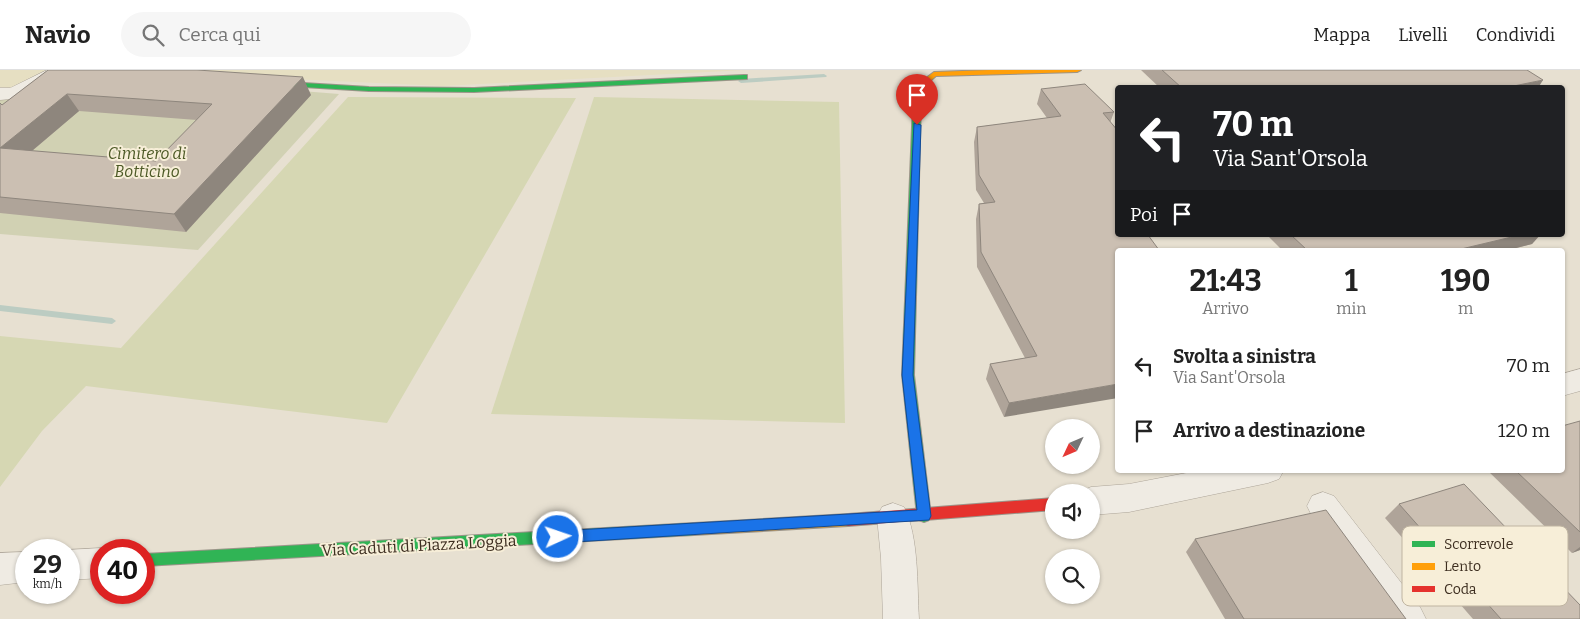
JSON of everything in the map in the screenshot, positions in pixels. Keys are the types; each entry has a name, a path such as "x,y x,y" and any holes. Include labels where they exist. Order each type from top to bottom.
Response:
{"street":[{"path":"0,94 14,94 64,70"},
{"path":"68,70 78,71"},
{"path":"901,619 898,558 908,516 908,375 918,87 934,74 1077,70"},
{"path":"258,82 383,90 435,90 586,87 744,77"},
{"path":"1565,384 1580,380"},
{"path":"1100,500 1129,498 1253,473"},
{"name":"Via Caduti di Piazza Loggia","path":"155,559 908,516 1045,505"},
{"path":"1323,506 1408,619"},
{"path":"0,569 15,568"}],"shaded area":[{"path":"0,70 56,70 17,88 0,87"},
{"path":"103,70 746,70 442,86"}],"green space":[{"name":"Cimitero di Botticino","path":"67,72 339,94 198,250 0,234 0,99 9,99"},
{"path":"348,97 576,98 387,423 86,386 42,431 0,487 0,336 121,348"},
{"path":"594,97 839,102 845,423 491,414"}],"building":[{"path":"48,70 197,70 303,77 174,214 0,197 0,103 2,105","holes":["67,94 212,104 156,161 0,148"]},
{"path":"1162,70 1527,70 1543,80 1519,85 1179,85"},
{"path":"1085,84 1114,112 1103,113 1115,127 1115,237 1149,237 1158,248 1115,248 1115,385 1009,403 990,364 1037,356 981,252 979,204 995,202 979,175 977,127 1061,116 1041,89"},
{"path":"1293,237 1512,237 1465,248 1305,248"},
{"path":"1580,421 1580,532 1518,473 1565,473 1565,425"},
{"path":"1464,484 1504,526 1419,526 1399,504"},
{"path":"1326,510 1406,619 1244,619 1195,539"},
{"path":"1568,592 1580,605 1580,619 1501,619 1489,606 1568,606"}],"waterway":[{"path":"741,81 824,76"},
{"path":"0,308 112,321"}],"traffic: fast":[{"path":"270,83 369,89 474,90 744,77"},
{"path":"917,102 908,375 924,516"},
{"path":"155,559 694,529"}],"traffic: slow":[{"path":"917,102 918,87 934,74 1077,70"},
{"path":"694,529 848,520"}],"traffic: jam":[{"path":"848,520 1045,505"}],"route":[{"path":"558,537 924,516 908,375 917,125"}]}
